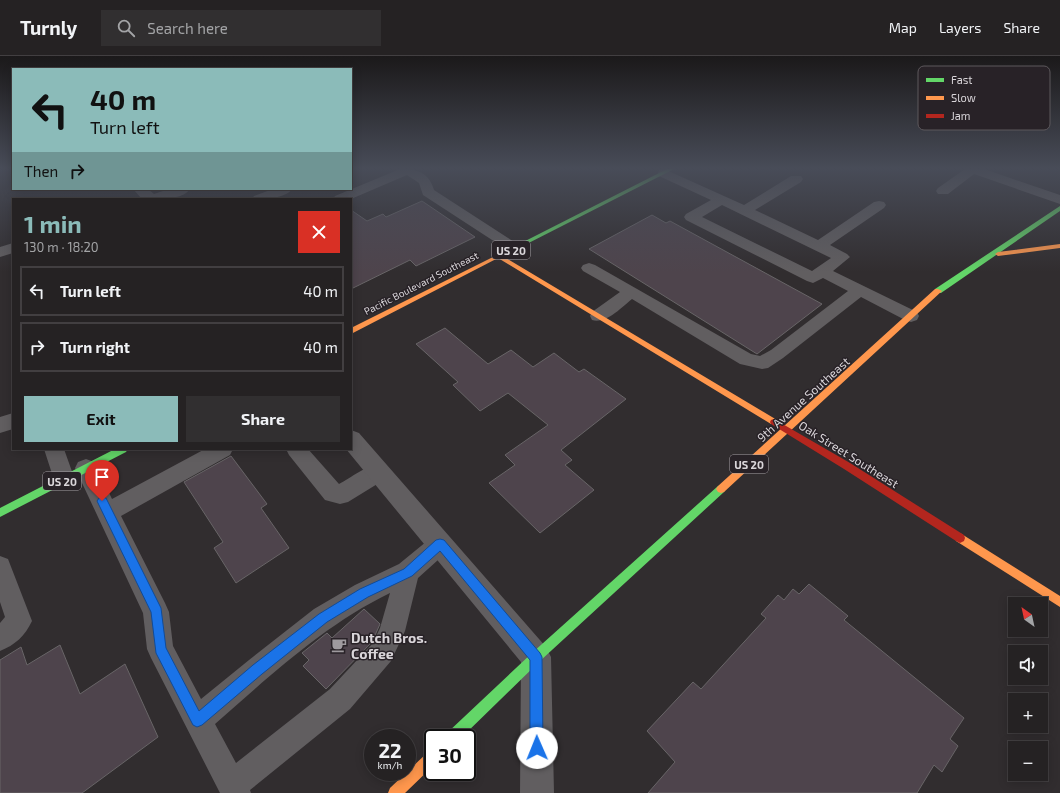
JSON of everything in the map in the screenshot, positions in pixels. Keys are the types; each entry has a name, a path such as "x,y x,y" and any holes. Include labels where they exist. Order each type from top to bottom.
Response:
{"main road":[{"name":"Pacific Boulevard Southeast","path":"352,330 603,203"},
{"name":"9th Avenue Southeast","path":"461,729 536,657 939,290 1060,208"},
{"path":"992,254 1060,246"},
{"name":"Oak Street Southeast","path":"499,256 787,429 1060,602"},
{"name":"US 20","path":"0,513 121,450"},
{"path":"395,793 424,766"}],"street":[{"path":"0,252 12,248"},
{"path":"352,439 536,657 537,793"}],"lane":[{"path":"445,203 514,248"},
{"path":"715,203 691,217 813,278 842,257 728,203"},
{"path":"744,211 756,203"},
{"path":"819,246 879,205"},
{"path":"589,268 746,359 762,362 777,354 860,290"},
{"path":"822,272 911,316"},
{"path":"598,316 631,292"},
{"path":"0,425 12,421"},
{"path":"54,450 64,480"},
{"path":"108,512 220,450"},
{"path":"297,450 333,493 340,495 379,472"},
{"path":"86,468 156,612 160,649 234,789 340,699 382,652 392,630 408,572"},
{"path":"197,721 258,669 323,618 364,593 408,572 440,544"},
{"path":"0,567 19,621 9,632 0,638"}],"building":[{"path":"417,203 426,203 475,237 416,266 410,260 352,289 352,211 367,221 383,214 386,217"},
{"path":"652,215 666,223 670,221 822,304 757,354 589,249"},
{"path":"445,328 488,364 511,350 533,367 554,353 579,372 584,369 626,399 561,450 572,460 565,465 594,490 540,533 489,483 515,465 505,455 548,425 508,393 480,411 453,385 458,382 416,344"},
{"path":"231,456 267,504 261,508 289,548 236,583 214,548 223,542 184,482"},
{"path":"809,584 848,616 844,620 964,718 950,739 958,746 942,772 934,765 917,793 648,793 675,762 647,731 693,682 701,689 766,618 761,614 778,595 784,600 793,589 799,594"},
{"name":"Dutch Bros. Coffee","path":"364,609 380,624 372,642 326,689 303,666 309,660 302,653 327,633 332,638"},
{"path":"60,645 80,694 125,664 158,737 82,793 0,793 0,660 21,647 27,665"}],"traffic: fast":[{"path":"495,258 603,203"},
{"path":"938,291 1060,208"},
{"path":"0,513 121,450"},
{"path":"461,729 536,657 721,489"}],"traffic: slow":[{"path":"998,254 1060,246"},
{"path":"499,256 774,422"},
{"path":"352,330 495,258"},
{"path":"721,489 938,291"},
{"path":"960,538 1060,602"},
{"path":"395,793 424,766"}],"traffic: jam":[{"path":"774,422 847,466 960,538"}],"place":[{"name":"Dutch Bros. Coffee","path":"339,645"}],"route":[{"path":"102,501 156,612 160,649 197,721 258,669 323,618 364,593 408,572 440,544 536,657 537,748"}]}
